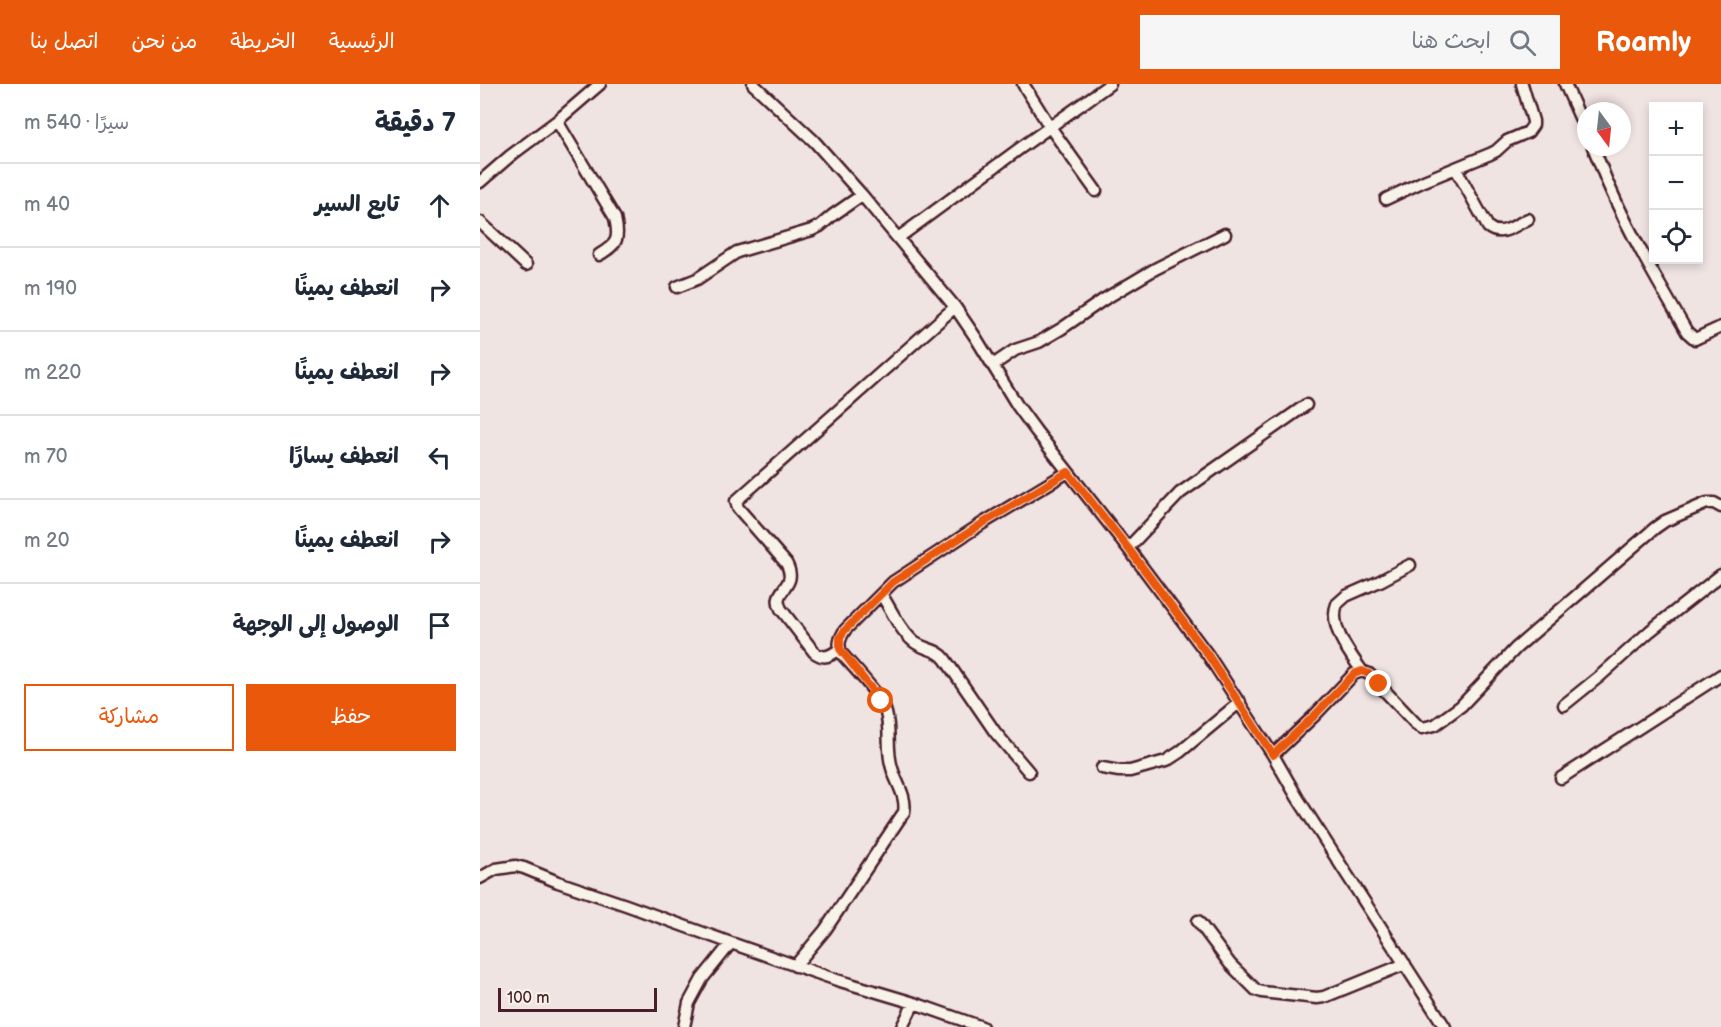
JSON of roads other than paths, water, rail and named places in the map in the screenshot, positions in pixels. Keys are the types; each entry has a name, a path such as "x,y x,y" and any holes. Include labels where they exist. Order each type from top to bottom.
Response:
{"street":[{"path":"480,182 600,84"},
{"path":"754,84 814,141 955,307 1017,405 1128,548 1240,702 1297,797 1445,1027"},
{"path":"1023,84 1050,127 1096,191"},
{"path":"898,238 1110,84"},
{"path":"1386,199 1496,151 1507,141 1528,132 1533,121 1522,84"},
{"path":"1565,84 1577,111"},
{"path":"557,121 615,218 618,236 616,242 599,255"},
{"path":"1597,156 1608,184 1648,263 1687,332 1695,339 1721,327"},
{"path":"1456,169 1488,227 1494,232 1500,232 1528,219"},
{"path":"677,287 697,279 737,252 812,230 862,195"},
{"path":"480,222 526,265"},
{"path":"993,365 1015,350 1039,342 1061,329 1103,300 1155,269 1225,234"},
{"path":"840,649 830,656 819,656 781,609 778,599 789,582 790,570 738,508 736,501 955,307"},
{"path":"1128,548 1180,493 1306,405"},
{"path":"795,966 825,930 904,812 902,792 894,777 889,757 886,710 840,649 840,637 893,582 1023,498 1068,472"},
{"path":"1410,565 1346,596 1336,604 1334,614 1342,641 1362,671 1369,674 1422,728 1435,725 1461,706 1516,648 1655,528 1665,521 1707,503 1714,503 1721,507"},
{"path":"1563,705 1600,676 1650,631 1721,575"},
{"path":"881,594 912,640 941,653 995,732 1029,772"},
{"path":"1273,755 1354,674 1362,671"},
{"path":"1561,778 1721,675"},
{"path":"1102,768 1130,771 1166,761 1240,702"},
{"path":"480,878 496,869 516,866 524,868 795,966 982,1027"},
{"path":"1198,921 1230,963 1256,990 1262,992 1324,997 1405,964"},
{"path":"684,1027 689,1002 702,978 731,943"},
{"path":"902,1027 914,1003"}]}
